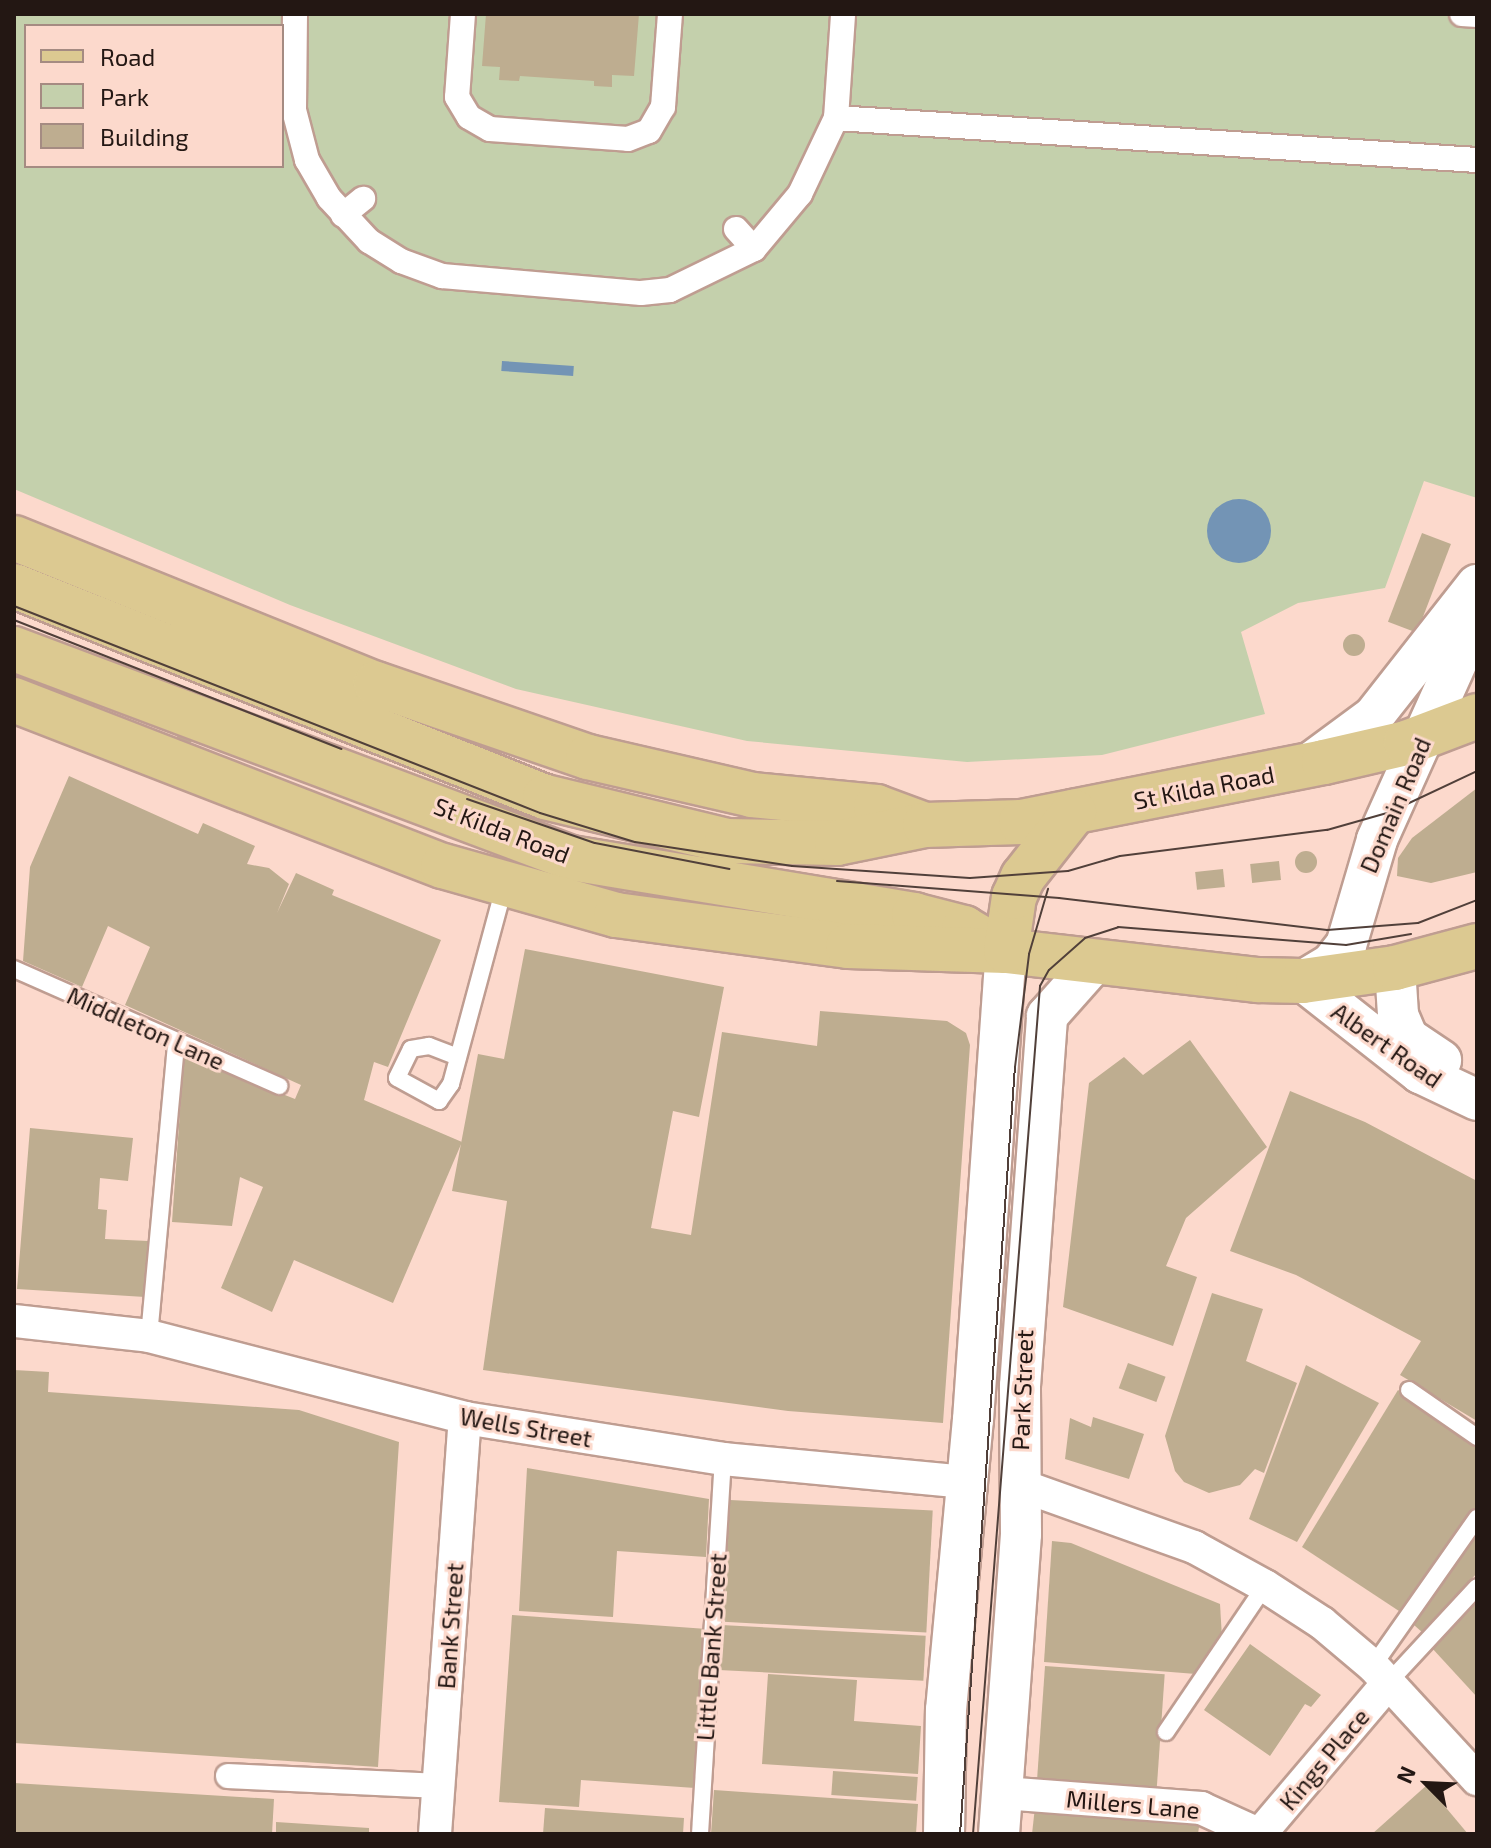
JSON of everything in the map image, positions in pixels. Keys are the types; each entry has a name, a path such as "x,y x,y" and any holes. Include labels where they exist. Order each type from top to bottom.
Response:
{"main road":[{"name":"St Kilda Road","path":"19,554 376,684 588,757 752,795 876,807 925,825"},
{"name":"St Kilda Road","path":"14,586 545,797 727,841 778,845 837,843 925,825 1021,822 1299,768 1424,736 1477,716"},
{"name":"St Kilda Road","path":"14,649 571,858 914,915 964,928 1006,951"},
{"name":"St Kilda Road","path":"14,700 185,770 504,887 616,915 832,944 1006,951 1198,977 1303,981 1395,968 1477,946"},
{"path":"1006,951 1014,897 1023,877 1074,812"}],"street":[{"path":"295,14 294,110 307,160 343,215 401,261 442,276 641,293 682,285 754,249 800,194 836,118 843,14"},
{"path":"463,14 457,97 469,117 490,129 628,139 649,131 663,107 670,14"},
{"path":"1462,14 1477,15"},
{"path":"836,118 1477,160"},
{"path":"343,215 363,199"},
{"path":"736,229 754,249"},
{"path":"1299,768 1347,740 1373,717 1477,585"},
{"name":"Domain Road","path":"1303,981 1331,964 1346,945 1377,840 1477,617"},
{"name":"Park Street","path":"944,1834 946,1710 1006,951"},
{"name":"Park Street","path":"999,1834 1020,1485 1020,1386 1047,1016 1094,963"},
{"name":"Albert Road","path":"1395,968 1398,1015 1408,1038 1477,1080"},
{"name":"Albert Road","path":"1303,981 1420,1073 1477,1100"},
{"name":"Wells Street","path":"23,1327 149,1336 465,1418 723,1459 1020,1485"},
{"name":"Bank Street","path":"435,1834 465,1418"},
{"path":"1020,1485 1194,1547 1265,1586 1322,1623 1380,1675 1477,1779"},
{"name":"Kings Place","path":"1259,1834 1380,1675"},
{"path":"228,1776 439,1786"},
{"name":"Millers Lane","path":"1003,1793 1201,1808 1259,1834"}],"lane":[{"path":"458,1057 504,887"},
{"name":"Middleton Lane","path":"14,969 279,1086"},
{"path":"149,1336 176,1043"},
{"path":"1409,1390 1477,1437"},
{"name":"Little Bank Street","path":"700,1834 723,1459"},
{"path":"1380,1675 1477,1518"},
{"path":"1166,1732 1265,1586"},
{"path":"1380,1675 1477,1587"}],"green space":[{"path":"14,14 1477,14 1477,498 1424,481 1385,588 1298,603 1241,632 1265,714 1102,755 967,762 747,741 516,689 290,605 14,489"}],"water":[{"path":"502,361 574,366 573,376 501,371"},
{"path":"1233,499 1245,499 1262,508 1269,519 1269,543 1262,554 1245,563 1233,563 1221,558 1212,549 1207,537 1207,525 1212,513 1221,504"}],"building":[{"path":"486,14 639,14 634,76 612,75 612,87 594,86 594,81 520,76 519,81 499,80 500,67 482,66"},
{"path":"1422,533 1451,544 1417,633 1388,622"},
{"path":"1350,634 1358,634 1365,645 1358,656 1350,656 1343,649 1343,641"},
{"path":"182,725 196,731 186,755 172,749"},
{"path":"69,776 198,834 203,823 255,846 247,864 269,868 289,884 277,913 296,873 334,890 332,895 441,940 388,1067 374,1062 364,1100 462,1142 393,1303 294,1260 272,1312 221,1288 263,1187 240,1177 232,1226 172,1222 184,1055 295,1099 301,1085 125,1005 150,947 108,926 82,987 23,961 30,867"},
{"path":"1477,788 1477,872 1431,883 1397,876 1398,858 1412,838"},
{"path":"1306,851 1317,862 1306,873 1295,862"},
{"path":"1279,861 1281,880 1252,883 1250,864"},
{"path":"1223,869 1225,887 1197,890 1195,872"},
{"path":"525,949 724,987 699,1117 673,1111 651,1228 691,1235 722,1032 817,1046 820,1011 947,1021 966,1033 970,1045 943,1423 788,1411 483,1370 507,1201 452,1191 478,1054 504,1059"},
{"path":"1190,1040 1267,1147 1186,1218 1166,1266 1197,1277 1173,1346 1063,1307 1089,1083 1124,1057 1143,1075"},
{"path":"1290,1091 1365,1122 1477,1181 1477,1421 1400,1375 1421,1341 1296,1275 1230,1251"},
{"path":"30,1128 133,1138 128,1181 100,1178 98,1209 107,1210 105,1239 148,1241 145,1297 17,1289"},
{"path":"1212,1293 1263,1309 1246,1361 1297,1383 1264,1473 1255,1469 1240,1485 1209,1493 1184,1482 1175,1471 1165,1436"},
{"path":"1128,1363 1166,1377 1156,1402 1119,1388"},
{"path":"1306,1365 1379,1403 1297,1542 1249,1519"},
{"path":"14,1370 49,1372 48,1392 299,1410 399,1442 378,1767 14,1743"},
{"path":"1398,1390 1477,1446 1477,1505 1402,1613 1302,1547"},
{"path":"1093,1417 1144,1434 1129,1479 1065,1459 1070,1418 1091,1427"},
{"path":"527,1468 709,1499 706,1557 617,1551 613,1617 519,1611"},
{"path":"730,1500 933,1511 926,1632 724,1622"},
{"path":"1477,1534 1477,1573 1423,1633 1414,1625"},
{"path":"1052,1541 1071,1543 1220,1604 1222,1638 1196,1674 1044,1662"},
{"path":"1477,1597 1477,1697 1431,1647"},
{"path":"512,1615 707,1629 695,1788 581,1780 579,1807 499,1802"},
{"path":"721,1625 926,1636 923,1681 719,1670"},
{"path":"1250,1644 1321,1695 1311,1707 1305,1704 1270,1756 1204,1710"},
{"path":"1045,1666 1165,1674 1157,1790 1037,1782"},
{"path":"768,1674 857,1680 854,1721 921,1726 918,1774 762,1764"},
{"path":"833,1771 918,1777 916,1801 831,1795"},
{"path":"14,1783 274,1799 272,1834 14,1834"},
{"path":"1427,1785 1468,1834 1372,1834"},
{"path":"714,1790 918,1804 916,1834 711,1834"},
{"path":"1035,1807 1200,1820 1198,1834 1032,1834"},
{"path":"545,1808 684,1818 683,1834 543,1834"},
{"path":"276,1822 369,1828 369,1834 276,1834"}],"tram line":[{"path":"14,606 540,813 635,842 792,866 970,878 1068,871 1120,856 1327,830 1390,812 1477,771"},
{"path":"14,620 341,749"},
{"path":"467,799 595,843 730,869"},
{"path":"837,881 1059,898 1327,930 1418,923 1477,900"},
{"path":"960,1834 1015,1067 1029,954 1048,889"},
{"path":"973,1834 1040,986 1049,970 1085,938 1118,927 1346,945 1411,934"}]}
